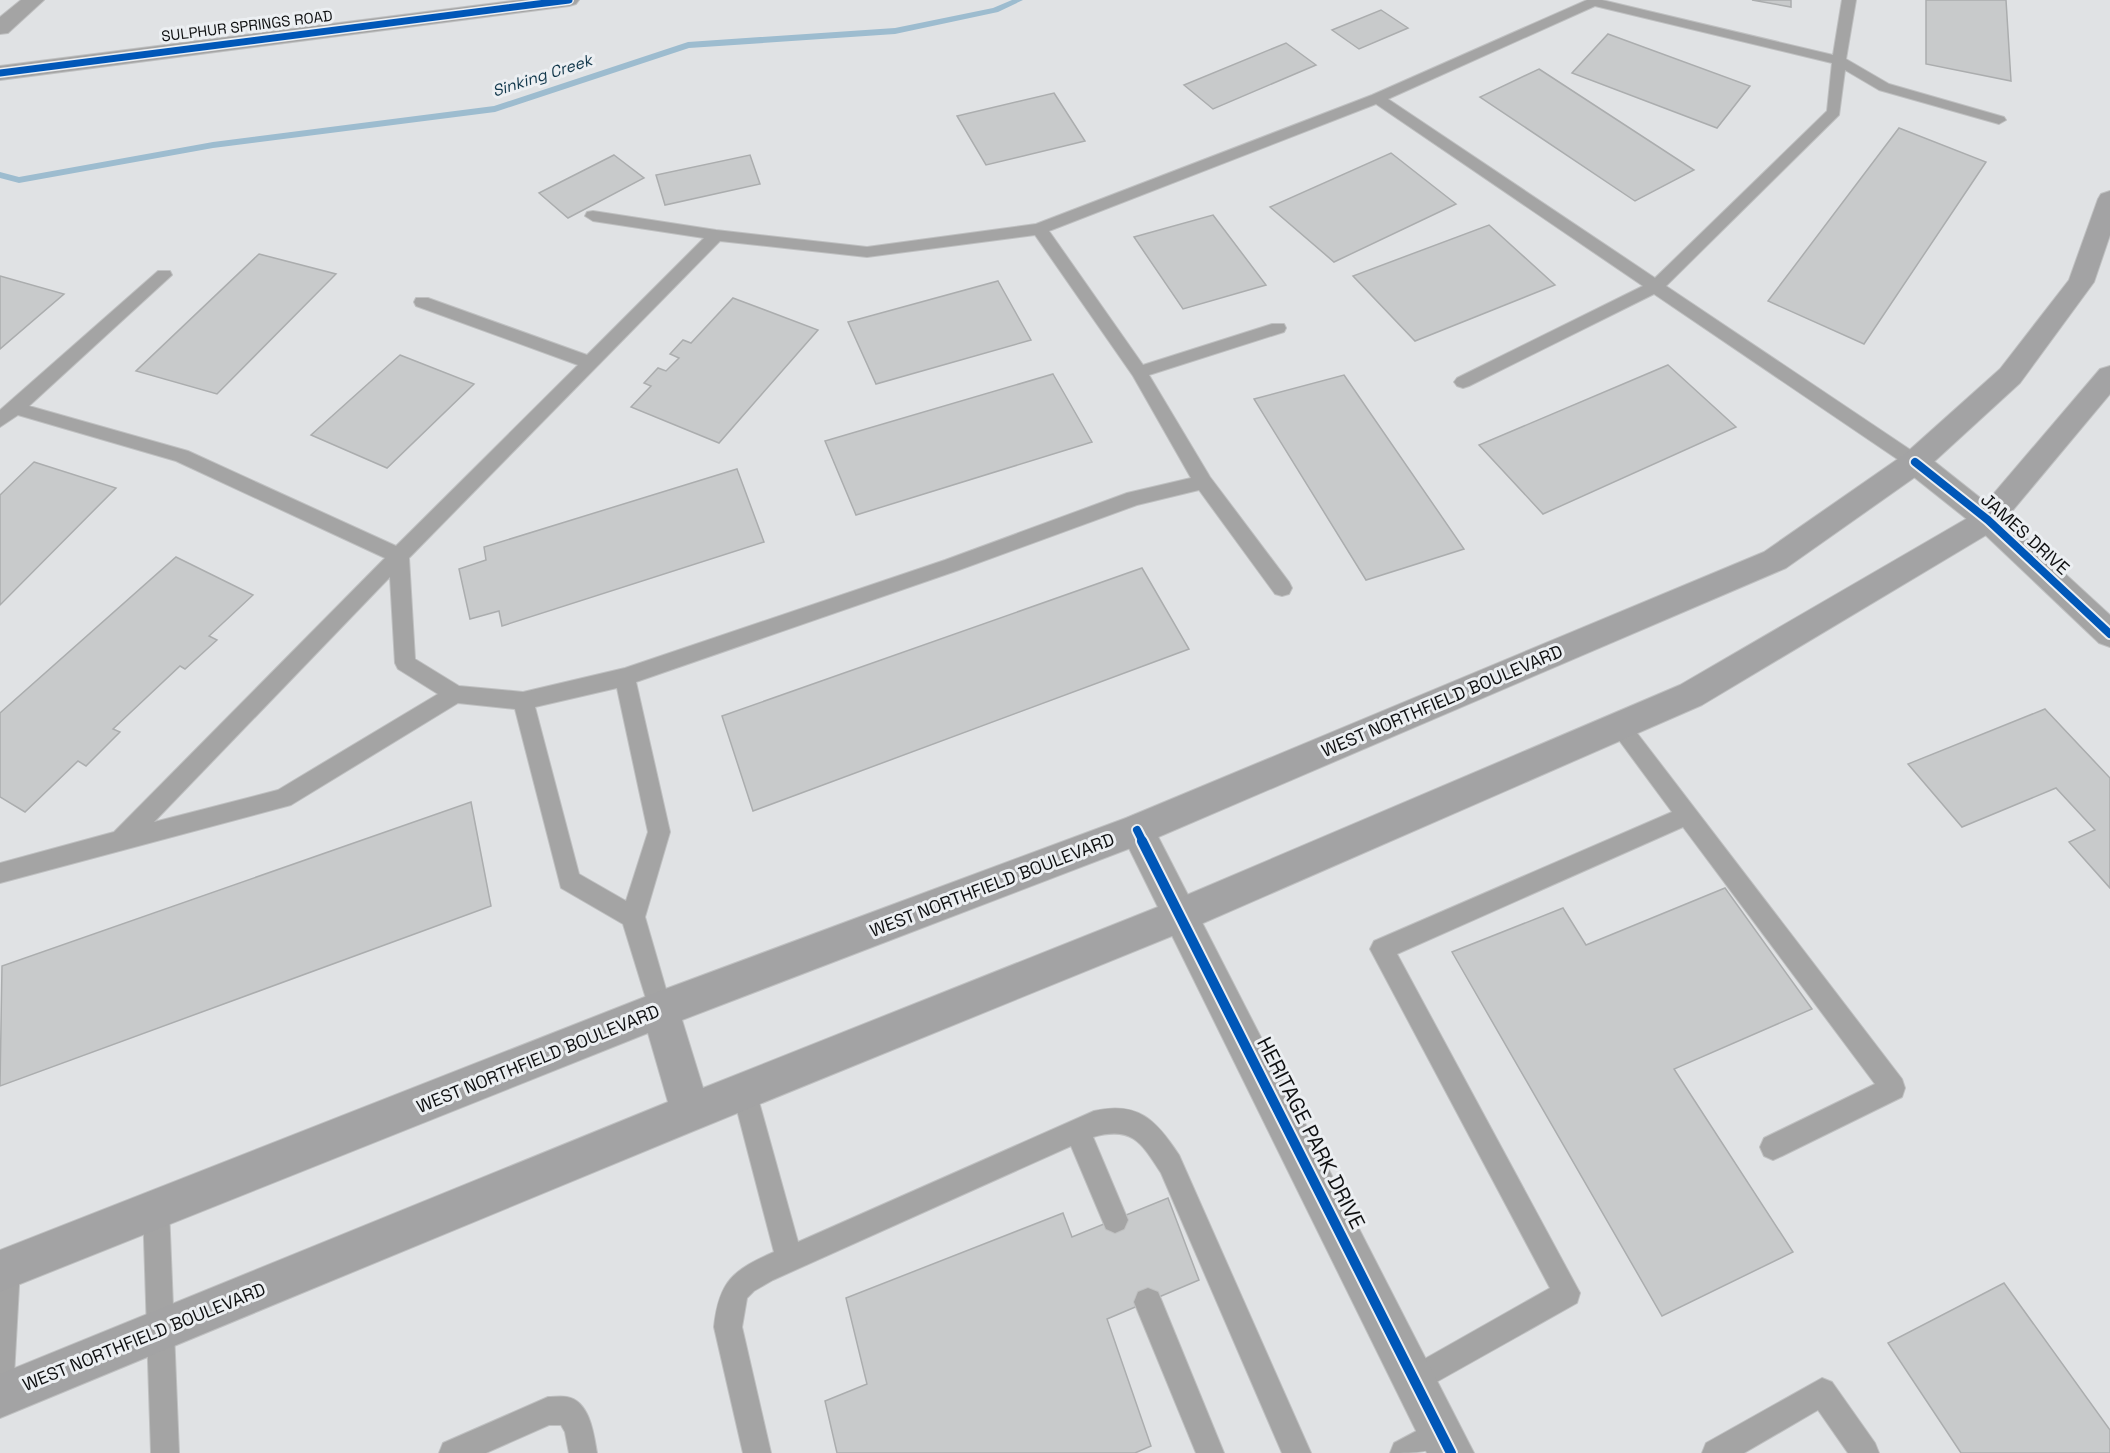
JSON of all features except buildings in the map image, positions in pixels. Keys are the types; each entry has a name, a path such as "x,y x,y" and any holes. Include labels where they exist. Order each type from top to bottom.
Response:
{"main road":[{"name":"WEST NORTHFIELD BOULEVARD","path":"3,1270 660,1010 1137,830 1775,560 1915,462 2010,376 2081,282 2110,199"},
{"name":"WEST NORTHFIELD BOULEVARD","path":"0,1396 691,1112 1181,915 1691,695 1988,520 2110,376"},
{"path":"660,1010 691,1112"}],"street":[{"path":"0,28 34,0"},
{"name":"SULPHUR SPRINGS ROAD","path":"0,73 569,0"},
{"name":"JAMES DRIVE","path":"1915,462 1988,520 2110,634"},
{"name":"HERITAGE PARK DRIVE","path":"1137,830 1446,1443"}],"lane":[{"path":"1463,382 1656,286 1834,112 1839,61 1849,0"},
{"path":"593,216 716,235 867,252 1039,229 1377,98 1594,2 1839,61 1884,87 1999,120"},
{"path":"1377,98 1915,462"},
{"path":"1039,229 1139,372 1203,482 1282,588"},
{"path":"120,842 716,235"},
{"path":"0,420 164,275"},
{"path":"422,302 591,363"},
{"path":"1139,372 1278,328"},
{"path":"15,408 182,456 399,556"},
{"path":"399,556 405,663 455,694 523,701 625,677 952,565 1134,498 1203,482"},
{"path":"625,677 659,832 633,917 660,1010"},
{"path":"0,873 283,798 455,694"},
{"path":"523,701 569,881 633,917"},
{"path":"1620,726 1893,1088 1773,1147"},
{"path":"1415,1380 1567,1293 1382,949 1688,815"},
{"path":"744,1091 789,1259"},
{"path":"757,1453 728,1327 729,1306 744,1279 1077,1130 1101,1121 1124,1119 1140,1127 1157,1142 1170,1164 1297,1453"},
{"path":"1077,1130 1114,1220"},
{"path":"156,1209 165,1453"},
{"path":"0,1376 3,1270"},
{"path":"1148,1302 1210,1453"},
{"path":"1716,1453 1822,1392 1865,1453"},
{"path":"453,1453 548,1411 568,1412 578,1427 583,1453"},
{"path":"1404,1453 1446,1443"}],"waterway":[{"name":"Sinking Creek","path":"0,175 19,180 213,145 495,109 688,45 895,31 995,10 1019,0"}],"cycle path":[{"path":"0,73 569,0"},
{"path":"1915,462 1988,520 2110,634"},
{"path":"1137,830 1451,1453"}]}
